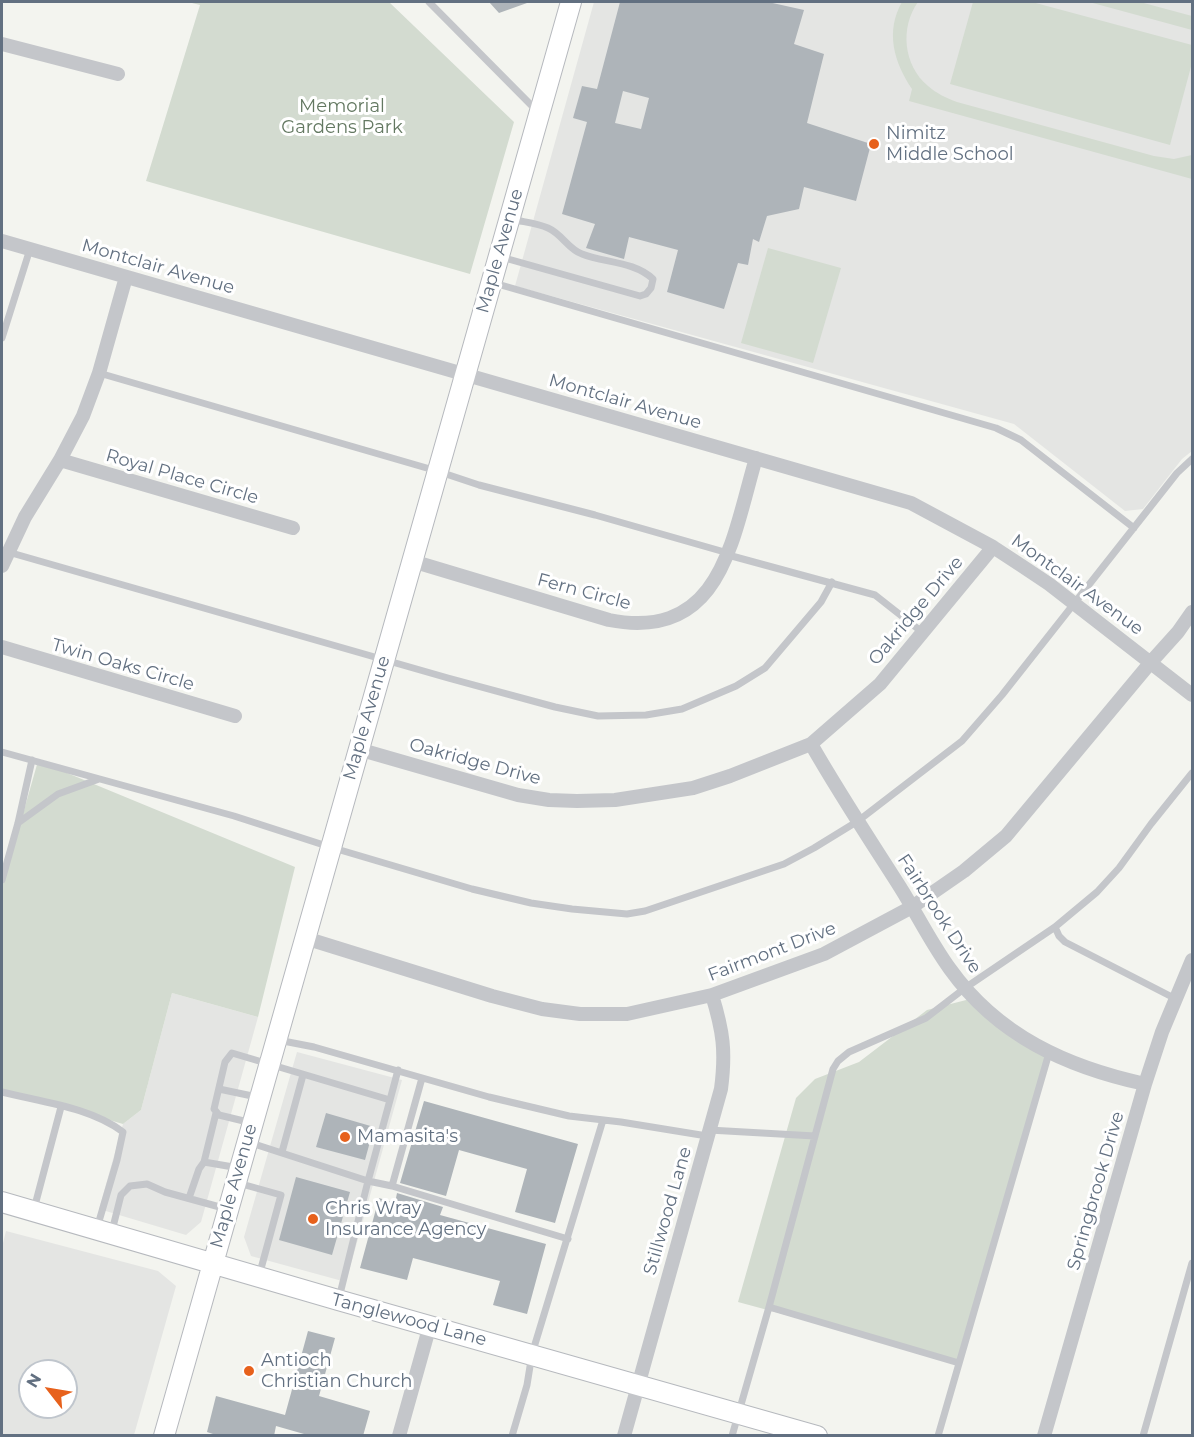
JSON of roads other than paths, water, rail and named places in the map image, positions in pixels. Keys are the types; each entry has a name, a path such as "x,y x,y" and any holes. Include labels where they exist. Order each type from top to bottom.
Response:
{"main road":[{"name":"Maple Avenue","path":"164,1436 571,2"},
{"name":"Tanglewood Lane","path":"2,1202 817,1436"}],"street":[{"path":"2,44 118,74"},
{"name":"Montclair Avenue","path":"2,240 911,503 993,547 1074,603 1192,695"},
{"path":"2,566 26,517 83,416 99,373 126,277"},
{"name":"Fern Circle","path":"412,561 609,620 642,624 658,621 689,608 713,585 728,554 756,458"},
{"name":"Royal Place Circle","path":"60,460 293,528"},
{"name":"Oakridge Drive","path":"358,749 518,795 577,801 625,799 693,788 810,744 880,684 993,547"},
{"name":"Fairmont Drive","path":"304,938 492,996 580,1014 627,1014 712,995 824,954 912,907 964,871 1006,836 1178,632 1192,612"},
{"name":"Twin Oaks Circle","path":"2,647 235,716"},
{"name":"Fairbrook Drive","path":"810,744 933,943 965,988 1010,1029 1049,1053 1086,1069 1145,1084"},
{"name":"Springbrook Drive","path":"1044,1436 1145,1084 1162,1032 1192,960"},
{"name":"Stillwood Lane","path":"624,1436 721,1089 725,1058 722,1026 712,995"},
{"path":"399,1436 430,1325"}],"lane":[{"path":"429,2 539,112"},
{"path":"498,257 640,296 646,294 651,288 652,279 648,274 632,267 582,254 571,248 549,228 509,219"},
{"path":"2,338 30,249"},
{"path":"491,282 996,428 1021,440 1134,528"},
{"path":"99,373 480,485 595,515 875,595 922,632"},
{"path":"2,752 234,816 472,889 531,903 627,914 645,911 783,864 814,848 858,821 962,741 1002,695 1177,473 1192,459"},
{"path":"8,552 501,693 598,716 658,713 682,709 736,686 765,668 821,602 832,582"},
{"path":"2,880 18,824 32,760"},
{"path":"732,1436 833,1069 838,1061 849,1052 926,1018 965,988 1055,927 1097,892 1119,868 1192,773"},
{"path":"18,824 58,794 99,779"},
{"path":"1055,927 1065,942 1176,999"},
{"path":"276,1040 314,1047 489,1097 569,1116 708,1133 815,1136"},
{"path":"189,1198 204,1161 225,1062 232,1053 390,1100"},
{"path":"938,1436 1049,1053"},
{"path":"338,1300 398,1070"},
{"path":"282,1152 303,1075"},
{"path":"392,1186 422,1078"},
{"path":"219,1089 259,1097"},
{"path":"2,1092 83,1112 114,1125 123,1132 104,1232"},
{"path":"34,1211 61,1107"},
{"path":"216,1113 252,1123"},
{"path":"512,1436 527,1384 532,1354 603,1120"},
{"path":"246,1142 568,1239"},
{"path":"204,1161 281,1195 259,1276"},
{"path":"104,1232 121,1195 130,1186 147,1184 165,1192 228,1209"},
{"path":"1143,1436 1192,1263"},
{"path":"769,1307 959,1364"}],"place":[{"name":"Nimitz Middle School","path":"874,144"},
{"name":"Mamasita's","path":"345,1137"},
{"name":"Chris Wray Insurance Agency","path":"313,1219"},
{"name":"Antioch Christian Church","path":"249,1371"}],"park label":[{"name":"Memorial Gardens Park","path":"342,117"}]}
